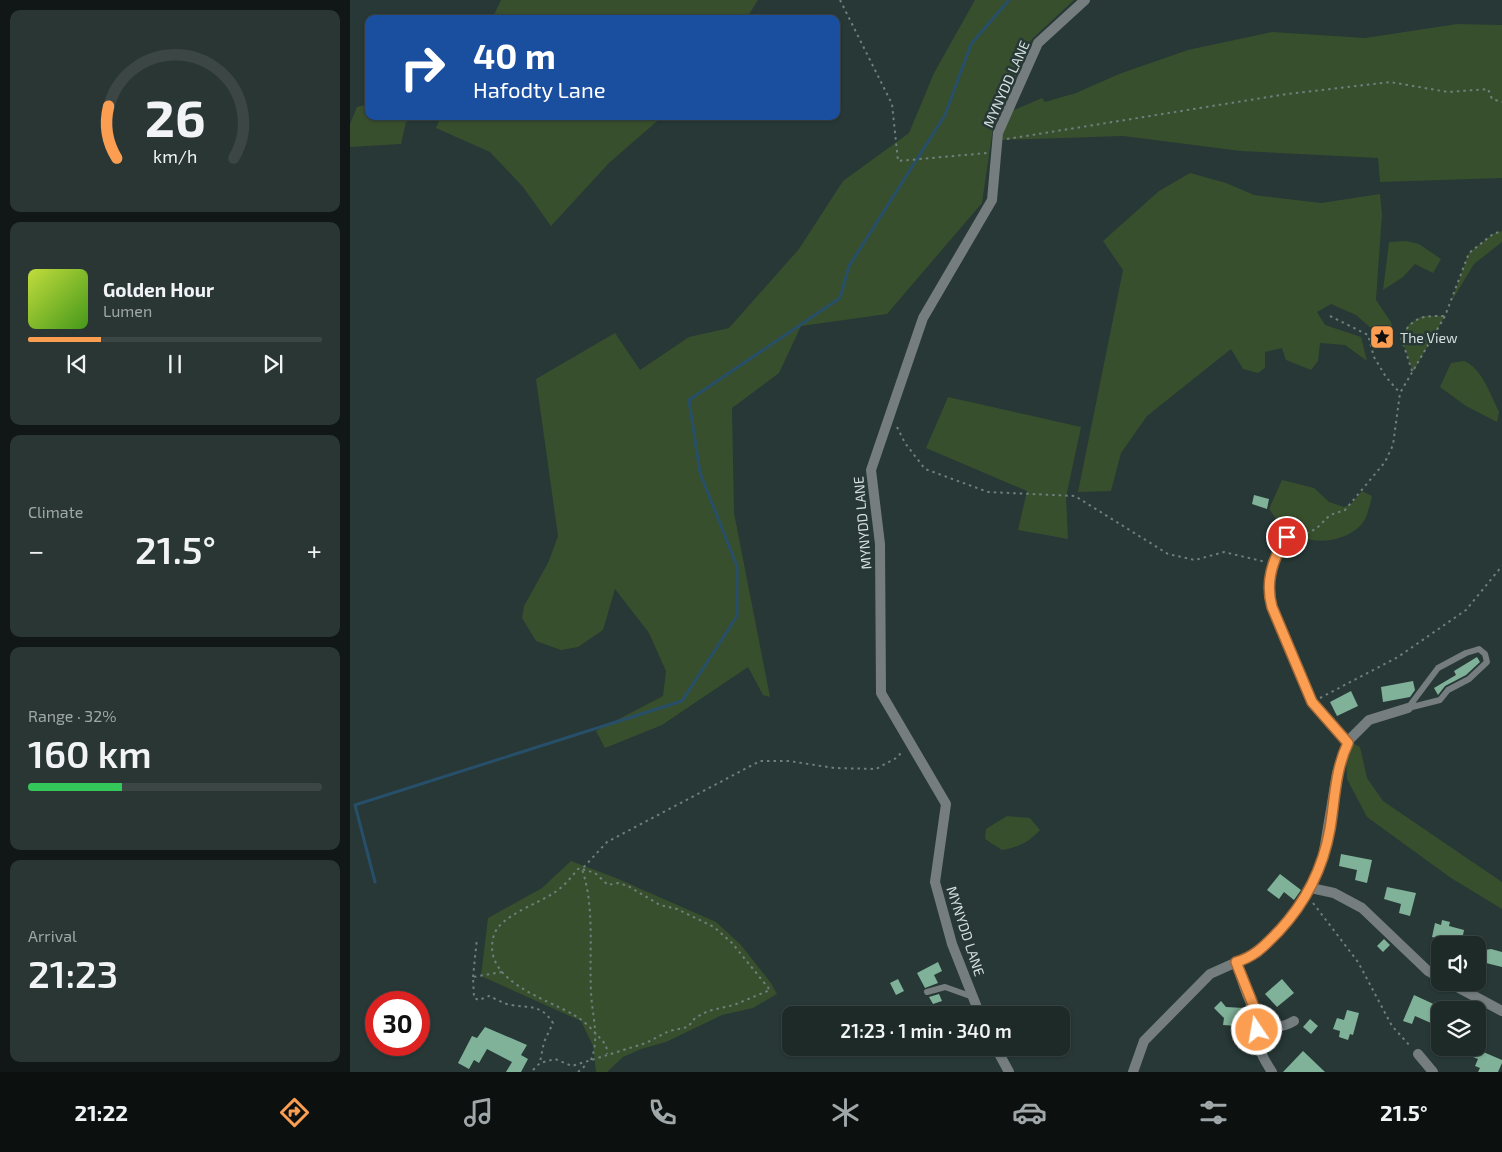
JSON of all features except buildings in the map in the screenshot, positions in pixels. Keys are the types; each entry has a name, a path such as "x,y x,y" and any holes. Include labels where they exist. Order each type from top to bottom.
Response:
{"street":[{"name":"MYNYDD LANE","path":"976,1006 952,944 935,882 946,804 881,694 880,544 871,470 923,318 992,200 998,133 1038,43 1085,0"},
{"path":"1133,1072 1144,1041 1210,974 1257,953 1284,925 1309,891 1324,857 1337,773 1348,743 1359,728 1369,720 1408,708"},
{"path":"1309,891 1334,893 1362,908 1431,974"},
{"path":"1236,962 1258,1017 1257,1041 1259,1050 1272,1072"},
{"path":"1465,991 1502,1011"},
{"path":"1258,1017 1269,1024 1277,1025 1284,1025 1294,1021"},
{"path":"1418,1054 1433,1072"},
{"path":"1000,1056 1009,1072"}],"lane":[{"path":"1287,537 1278,550 1273,563 1268,591 1272,607 1312,702 1348,743"},
{"path":"1479,649 1485,654 1487,662 1479,670 1448,690 1440,700 1408,708 1438,668 1466,653 1479,649"},
{"path":"927,992 946,987 973,998"}],"path":[{"path":"840,0 892,104 898,161 932,160 996,152"},
{"path":"997,140 1287,94 1390,82 1448,92 1488,89 1492,99 1502,102"},
{"path":"1287,537 1294,538 1316,529 1330,515 1345,510 1376,474 1394,445 1400,393 1445,316 1469,253 1493,234 1502,231"},
{"path":"1330,316 1368,336 1374,357 1386,377 1400,393"},
{"path":"1413,372 1401,337 1409,324 1422,316 1445,316"},
{"path":"890,413 905,443 924,469 988,492 1075,496 1168,554 1195,560 1224,552 1273,563"},
{"path":"1312,702 1398,657 1466,610 1502,566"},
{"path":"582,869 607,842 760,761 789,761 834,768 876,769 898,757 908,740"},
{"path":"533,1070 540,1063 555,1058 572,1066 590,1062 607,1054 646,1043 669,1032 688,1027 696,1018 708,1011 734,1005 770,990 732,942 714,927 677,909 660,905 628,886 618,883 608,884 595,873 579,868 554,894 520,910 495,931 491,945 494,960 502,972 517,985 576,1016 596,1033 608,1049 607,1054"},
{"path":"578,1072 590,1062 596,1048 591,992 592,950 587,883 582,869"},
{"path":"1309,891 1358,962 1392,1026 1418,1054"},
{"path":"477,938 474,998 479,1000 489,996 510,1005 525,1005 547,1013 553,1023 544,1042 540,1063"},
{"path":"474,978 502,972"}],"green space":[{"path":"501,0 758,0 749,15 494,15"},
{"path":"975,0 1074,0 1032,39 993,128 982,203 887,314 801,326 779,373 732,408 734,513 770,697 763,695 748,667 662,725 605,748 596,731 663,696 666,671 649,633 615,589 603,630 578,647 561,650 536,641 522,618 524,606 548,563 558,536 536,379 615,333 640,370 689,337 729,328 799,249 843,181 909,133 934,73"},
{"path":"1457,24 1502,25 1502,178 1380,182 1378,158 1241,151 1123,136 997,140 1007,113 1042,98 1045,102 1076,93 1119,74 1188,50 1272,32 1365,38"},
{"path":"365,105 365,120 413,120 406,122 401,144 350,147 350,124 357,107"},
{"path":"436,120 658,120 609,163 551,226 523,187 490,152 436,128 439,121"},
{"path":"1190,173 1226,183 1254,195 1321,203 1380,194 1382,214 1376,300 1391,322 1394,334 1372,329 1356,315 1331,304 1317,312 1325,325 1361,337 1367,361 1345,345 1320,343 1318,361 1311,370 1286,360 1282,348 1265,352 1265,368 1258,373 1243,369 1231,349 1147,416 1121,453 1111,491 1078,492 1123,270 1103,241 1159,191"},
{"path":"1502,231 1502,242 1474,264 1451,302 1469,253 1493,234"},
{"path":"1406,241 1419,244 1441,259 1433,273 1415,264 1403,277 1383,290 1389,242"},
{"path":"1422,316 1445,316 1413,372 1401,337 1409,324"},
{"path":"1464,361 1476,370 1485,383 1499,412 1497,422 1466,406 1440,387 1451,363"},
{"path":"948,397 1081,427 1066,497 1068,539 1018,530 1027,491 926,448"},
{"path":"1282,480 1314,488 1329,502 1344,507 1351,504 1362,491 1372,496 1365,519 1353,532 1334,539 1314,540 1295,535 1283,528 1269,509"},
{"path":"1354,744 1360,747 1367,778 1383,801 1502,882 1502,909 1451,878 1367,817 1347,779 1346,753"},
{"path":"1007,816 1030,818 1040,830 1023,843 1002,850 985,839 986,829"},
{"path":"571,861 616,878 716,922 741,945 771,983 777,994 753,1008 722,1015 666,1042 641,1049 623,1057 607,1072 596,1072 593,1046 581,1021 481,976 488,918 542,888"}],"waterway":[{"path":"375,882 355,805 682,701 737,616 737,566 700,473 689,400 840,298 849,266 945,115 971,44 1009,0"}],"place":[{"name":"The View","path":"1382,337"}],"route":[{"path":"1257,1030 1258,1017 1236,962 1257,953 1284,925 1311,888 1324,857 1330,829 1337,773 1342,754 1348,743 1312,702 1272,607 1268,591 1270,576 1278,550 1287,537"}]}
